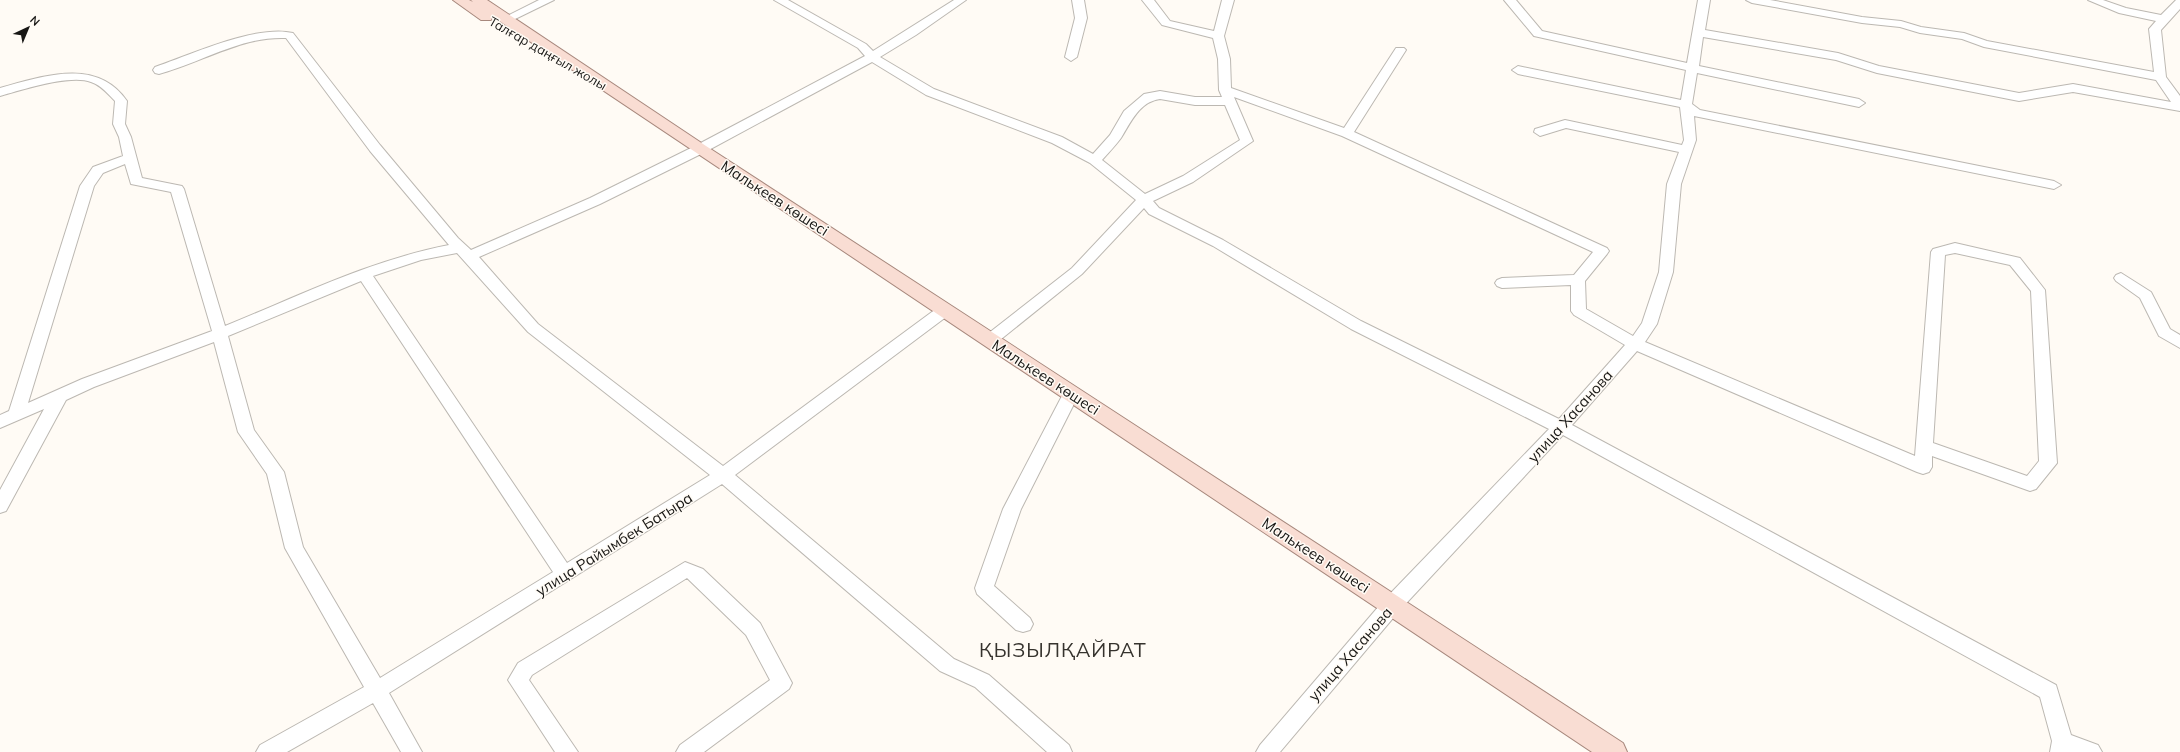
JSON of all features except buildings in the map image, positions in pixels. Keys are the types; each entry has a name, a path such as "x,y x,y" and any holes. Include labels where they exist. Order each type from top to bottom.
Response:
{"main road":[{"name":"Талғар даңғыл жолы","path":"460,0 517,36 616,92"},
{"name":"Малькеев көшесі","path":"478,0 700,149 1614,752"}],"street":[{"path":"507,19 548,0"},
{"path":"780,0 862,46 872,57 930,92 1058,140 1095,160 1144,200 1154,211 1218,244 1356,324 1561,426 2048,691 2061,746 2092,752"},
{"path":"0,422 60,395 149,359 220,334 364,274 418,256 464,252 595,201 700,149 872,57 912,33 961,0"},
{"path":"1072,57 1081,18 1078,0"},
{"path":"1148,0 1166,23 1218,36"},
{"path":"990,340 1077,271 1144,200 1188,179 1247,141 1228,95 1224,59 1218,36 1228,0"},
{"path":"1510,0 1538,34 1693,68 1718,75 1859,103"},
{"name":"улица Хасанова","path":"1267,752 1392,605 1561,426 1635,344 1649,324 1666,272 1674,184 1690,140 1686,105 1704,0"},
{"path":"1752,0 1862,20 1901,24 1920,30 1964,36 1984,44 2160,77"},
{"path":"2093,0 2123,10 2163,19"},
{"path":"2180,2 2155,29 2160,77 2180,106"},
{"path":"1698,32 1838,57 1877,69 2019,97 2073,88 2180,106"},
{"path":"159,70 248,40 278,33 289,35 375,148 464,252 533,328 748,495 947,665 982,681 1062,752"},
{"path":"1348,133 1400,50"},
{"path":"1518,70 1686,105 1696,113 1708,118 2054,185"},
{"path":"0,92 40,82 68,78 94,79 112,90 121,101 119,124 125,137 136,181 177,189 220,334 246,432 275,472 294,548 412,752"},
{"path":"1095,160 1115,137 1128,114 1148,97 1160,95 1195,101 1228,95 1348,133 1602,251 1578,280 1579,311 1635,344 1661,353 1922,467 1938,252 1955,248 2015,261 2038,290 2048,463 2030,484 1924,446"},
{"path":"1540,132 1565,124 1686,150"},
{"path":"16,415 87,186 98,170 130,158"},
{"path":"364,274 565,575"},
{"path":"2121,278 2146,295 2164,332 2180,343"},
{"path":"1502,283 1578,280"},
{"name":"улица Райымбек Батыра","path":"267,752 377,690 565,575 722,476 945,310"},
{"path":"1023,624 984,588 1012,509 1071,394"},
{"path":"0,506 60,395"},
{"path":"567,752 518,680 525,669 685,570 696,574 753,629 782,683 687,752"}],"district":[{"name":"ҚЫЗЫЛҚАЙРАТ","path":"1063,649"}]}
